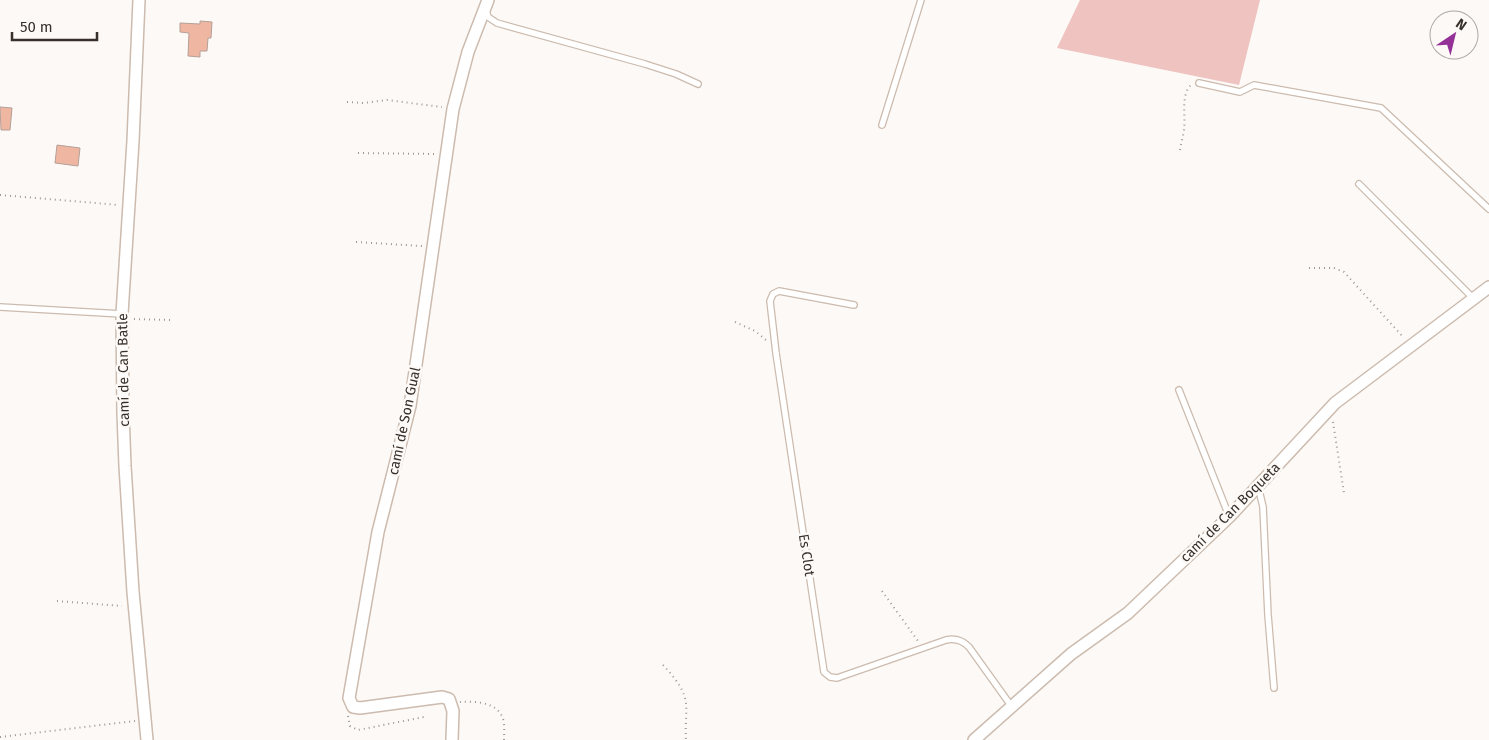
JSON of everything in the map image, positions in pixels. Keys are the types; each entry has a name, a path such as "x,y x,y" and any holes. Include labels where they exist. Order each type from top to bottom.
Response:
{"street":[{"name":"camí de Can Batle","path":"139,0 133,141 122,316 125,466 134,605 148,740"},
{"name":"camí de Son Gual","path":"353,708 349,698 378,532 410,406 453,110 468,52 487,4"},
{"name":"camí de Can Boqueta","path":"974,740 1071,654 1128,613 1230,516 1335,403 1489,287"},
{"path":"353,708 442,697 449,700 453,711 452,740"}],"lane":[{"path":"882,125 921,0"},
{"path":"487,4 488,17 497,23 652,66 698,84"},
{"path":"1199,83 1240,92 1254,85 1380,108 1489,209"},
{"path":"1359,184 1473,298"},
{"name":"Es Clot","path":"854,305 782,292 775,292 770,301 776,353 824,672 830,677 837,678 951,639 958,640 966,644 1012,707"},
{"path":"0,308 122,316"},
{"path":"1179,390 1230,516"},
{"path":"1258,486 1263,506 1268,615 1274,688"}],"path":[{"path":"1180,150 1184,129 1186,90 1191,84 1199,83"},
{"path":"347,102 364,103 388,100 431,104 453,110"},
{"path":"358,153 447,154"},
{"path":"0,195 119,205 128,202"},
{"path":"356,242 434,247"},
{"path":"1309,268 1334,268 1344,272 1410,345"},
{"path":"122,316 138,320 172,320"},
{"path":"735,322 762,336 776,353"},
{"path":"1335,403 1332,418 1344,493"},
{"path":"882,590 919,642 929,646"},
{"path":"57,601 120,606 134,605"},
{"path":"663,665 676,680 686,703 686,740"},
{"path":"451,704 454,702 466,702 492,707 501,714 503,719 504,740"},
{"path":"353,708 348,722 350,726 358,730 424,717"},
{"path":"0,737 136,721 140,720 145,714"}],"shaded area":[{"path":"1080,0 1260,0 1239,85 1057,48"}],"building":[{"path":"200,21 212,22 211,38 208,38 207,51 200,51 200,57 188,56 189,33 180,32 180,23 200,24"},
{"path":"0,107 12,108 10,130 1,130"},
{"path":"57,145 80,148 78,166 55,163"}]}
